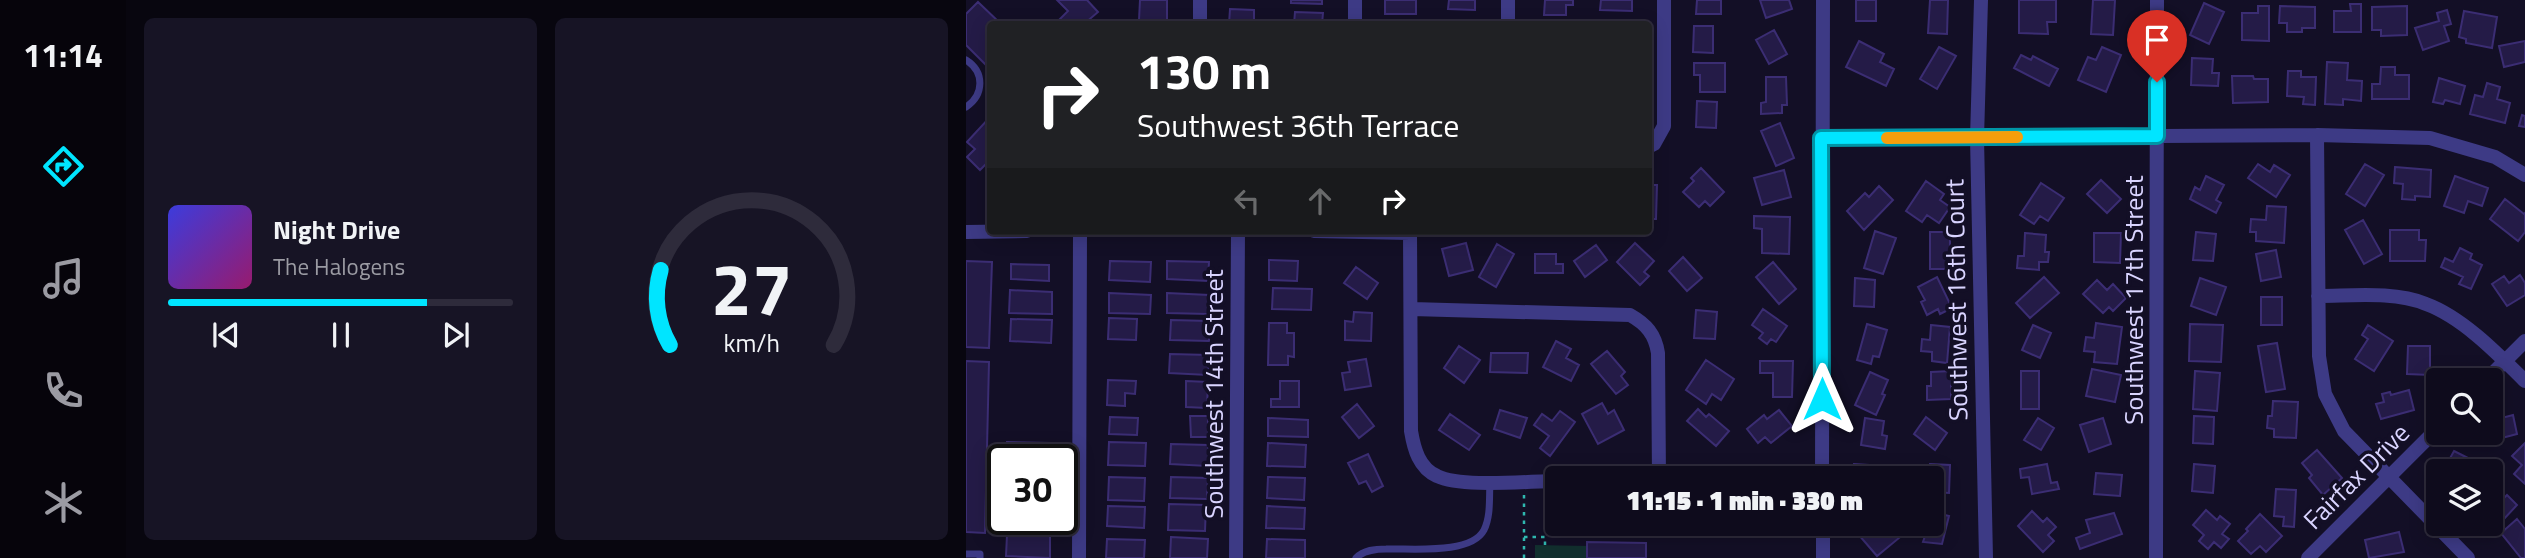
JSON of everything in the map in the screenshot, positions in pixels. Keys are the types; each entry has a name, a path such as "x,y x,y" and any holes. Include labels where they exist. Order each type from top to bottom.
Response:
{"street":[{"path":"1200,0 1200,21"},
{"path":"1355,0 1355,21"},
{"path":"1508,0 1508,21"},
{"path":"1652,144 1664,126 1664,0"},
{"path":"1822,466 1823,0"},
{"name":"Southwest 16th Court","path":"1981,0 1978,138 1986,558"},
{"name":"Southwest 17th Street","path":"2156,558 2157,0"},
{"path":"1821,138 2317,135 2430,138 2495,157 2525,175"},
{"path":"2317,135 2319,356 2325,394 2344,431 2468,558"},
{"path":"966,232 987,232"},
{"path":"1079,558 1080,235"},
{"name":"Southwest 14th Street","path":"1236,558 1238,235"},
{"path":"1410,235 1411,431 1413,448 1420,462 1437,476 1459,481 1545,481"},
{"path":"2318,296 2393,297 2425,303 2451,316 2505,360 2525,381"},
{"path":"1412,309 1630,315 1643,323 1657,344 1659,466"},
{"path":"2497,368 2525,341"},
{"name":"Fairfax Drive","path":"2308,558 2426,440"},
{"path":"1823,536 1823,558"}],"lane":[{"path":"966,60 976,69 981,86 977,97 966,107"},
{"path":"1356,558 1361,553 1375,549 1454,547 1472,542 1483,532 1488,516 1490,481"},
{"path":"966,554 980,554 980,558"}],"path":[{"path":"1524,481 1524,558"},
{"path":"1524,537 1545,537 1545,545"}],"green space":[{"path":"1535,545 1589,546 1589,558 1535,558"}],"building":[{"path":"1057,0 1087,0 1098,12 1088,21 1058,21 1068,11"},
{"path":"1140,0 1167,0 1167,21 1139,20"},
{"path":"1291,0 1322,0 1322,4 1291,3"},
{"path":"1385,0 1416,0 1416,14 1385,14"},
{"path":"1449,0 1475,0 1475,10 1448,9"},
{"path":"1545,0 1573,0 1573,5 1566,5 1566,15 1544,15"},
{"path":"1601,0 1632,0 1632,11 1600,10"},
{"path":"1697,0 1721,0 1721,14 1696,14"},
{"path":"1760,0 1789,0 1792,9 1766,18"},
{"path":"1856,0 1876,0 1876,21 1856,21"},
{"path":"1930,0 1948,0 1947,34 1928,33"},
{"path":"2019,0 2056,0 2056,22 2047,22 2048,34 2019,33"},
{"path":"2093,0 2115,0 2113,35 2091,34"},
{"path":"978,2 998,21 987,21 987,66 966,45 966,14"},
{"path":"2204,3 2224,12 2209,44 2190,35"},
{"path":"2350,4 2361,4 2361,32 2334,32 2334,11 2351,11"},
{"path":"2258,6 2269,6 2269,41 2242,40 2242,13 2258,13"},
{"path":"2280,6 2315,7 2315,28 2302,28 2302,32 2287,32 2287,23 2279,23"},
{"path":"2407,6 2407,35 2381,36 2381,30 2372,30 2372,7"},
{"path":"1230,9 1254,10 1254,21 1229,21"},
{"path":"2447,10 2451,24 2444,26 2449,41 2423,50 2415,28 2439,21 2437,13"},
{"path":"2464,11 2497,17 2492,48 2466,43 2466,39 2459,37"},
{"path":"1295,12 1323,13 1322,21 1294,21"},
{"path":"1694,26 1713,26 1713,53 1693,52"},
{"path":"1774,30 1787,54 1769,64 1756,40"},
{"path":"1859,41 1884,54 1880,62 1894,69 1886,86 1846,67"},
{"path":"2525,41 2525,62 2504,67 2499,46"},
{"path":"1939,47 1956,56 1937,89 1920,79"},
{"path":"2102,47 2121,55 2106,92 2078,80 2088,57 2096,60"},
{"path":"2021,55 2031,60 2033,56 2058,69 2049,86 2014,68"},
{"path":"2192,58 2213,59 2212,73 2219,73 2218,86 2191,85"},
{"path":"2327,62 2348,63 2347,80 2362,81 2361,101 2343,99 2343,105 2325,104"},
{"path":"1694,63 1725,63 1725,92 1700,92 1700,75 1694,75"},
{"path":"2381,67 2395,67 2395,75 2409,75 2409,99 2372,99 2372,84 2380,84"},
{"path":"2288,71 2301,71 2301,77 2316,77 2315,105 2303,104 2304,97 2287,96"},
{"path":"2232,76 2268,79 2268,102 2233,103"},
{"path":"1766,77 1786,77 1787,105 1782,105 1782,113 1761,114 1761,103 1766,102"},
{"path":"2439,78 2465,86 2460,104 2445,100 2443,104 2433,102"},
{"path":"2487,83 2500,87 2497,99 2510,103 2505,123 2470,114 2475,95 2483,97"},
{"path":"1697,101 1717,102 1716,128 1696,127"},
{"path":"2522,115 2525,116 2525,127 2519,126"},
{"path":"987,120 987,163 980,170 967,157 975,149 967,142"},
{"path":"1780,123 1794,158 1776,166 1761,131"},
{"path":"2258,164 2270,172 2274,165 2290,175 2276,197 2248,178"},
{"path":"2365,164 2384,175 2365,206 2346,194"},
{"path":"2395,167 2431,170 2430,197 2402,199 2403,184 2394,183"},
{"path":"1701,168 1724,192 1710,206 1705,201 1699,207 1683,192 1694,181 1691,178"},
{"path":"1784,170 1791,197 1762,205 1754,178"},
{"path":"2206,176 2224,185 2216,200 2221,203 2216,213 2190,199 2195,187 2200,190"},
{"path":"2455,176 2488,188 2482,206 2468,201 2464,213 2444,206"},
{"path":"2101,180 2121,199 2107,213 2087,194"},
{"path":"1926,181 1944,194 1940,200 1950,207 1939,223 1927,215 1922,222 1906,211"},
{"path":"2041,183 2064,198 2048,221 2040,216 2034,224 2020,215"},
{"path":"1652,185 1657,185 1656,219 1652,219"},
{"path":"1879,186 1893,200 1864,230 1847,211 1865,193 1869,197"},
{"path":"2505,199 2525,213 2525,232 2518,241 2490,219"},
{"path":"2267,206 2286,207 2284,243 2256,241 2256,232 2250,232 2251,219 2266,220"},
{"path":"1754,216 1790,217 1789,254 1762,253 1762,229 1754,228"},
{"path":"2363,220 2382,254 2364,264 2345,230"},
{"path":"2390,230 2419,230 2419,240 2426,240 2425,261 2390,261"},
{"path":"1875,231 1896,238 1883,274 1864,268"},
{"path":"1930,232 1950,232 1950,269 1930,269"},
{"path":"2196,232 2216,234 2213,261 2193,260"},
{"path":"2025,233 2046,235 2045,252 2049,252 2048,262 2039,262 2039,270 2017,268 2018,256 2024,256"},
{"path":"2094,233 2121,233 2120,263 2094,262"},
{"path":"1466,243 1473,270 1449,276 1442,249"},
{"path":"1635,243 1654,261 1644,272 1649,276 1640,285 1617,262"},
{"path":"1497,244 1514,254 1496,287 1479,277"},
{"path":"1596,245 1607,260 1585,277 1574,261"},
{"path":"2460,248 2472,254 2470,259 2482,265 2471,289 2459,284 2463,277 2441,267 2445,258 2453,262"},
{"path":"2276,250 2281,277 2261,281 2256,254"},
{"path":"1535,254 1556,254 1556,264 1563,264 1563,273 1535,273"},
{"path":"1683,257 1702,278 1687,291 1669,271"},
{"path":"1269,260 1298,261 1297,281 1269,280"},
{"path":"966,261 992,262 989,348 966,347"},
{"path":"1110,261 1151,262 1150,282 1109,280"},
{"path":"1167,261 1209,262 1208,281 1167,279"},
{"path":"1773,262 1796,289 1779,304 1756,277"},
{"path":"1011,264 1049,265 1049,281 1011,279"},
{"path":"1356,267 1378,283 1367,299 1344,283"},
{"path":"2520,275 2525,283 2525,295 2507,306 2492,284 2504,276 2509,283"},
{"path":"1937,277 1952,308 1940,314 1938,309 1927,315 1921,302 1925,300 1918,287"},
{"path":"2044,277 2059,293 2030,318 2016,303"},
{"path":"1855,278 1875,280 1874,307 1854,306"},
{"path":"2200,278 2226,287 2216,315 2191,306"},
{"path":"2097,280 2107,290 2113,284 2126,298 2113,311 2109,307 2103,313 2083,294"},
{"path":"1273,288 1312,289 1311,310 1272,309"},
{"path":"1010,290 1052,292 1052,314 1009,313"},
{"path":"1109,293 1151,295 1150,314 1109,313"},
{"path":"1167,293 1209,295 1208,314 1167,313"},
{"path":"2261,297 2282,297 2282,325 2261,325"},
{"path":"1763,309 1787,326 1776,342 1771,339 1767,344 1759,338 1763,333 1752,325"},
{"path":"1696,310 1717,312 1715,339 1694,338"},
{"path":"1354,312 1372,313 1371,341 1345,340 1345,321 1353,322"},
{"path":"1109,318 1137,319 1136,340 1108,339"},
{"path":"1011,319 1052,320 1051,343 1010,341"},
{"path":"1171,320 1209,321 1209,341 1170,340"},
{"path":"1269,323 1287,323 1287,333 1294,333 1294,357 1288,356 1288,365 1268,365"},
{"path":"2096,323 2122,327 2117,364 2094,362 2095,352 2084,351 2086,337 2094,338"},
{"path":"1867,324 1887,330 1879,357 1873,356 1871,364 1857,360"},
{"path":"2190,324 2223,325 2221,362 2189,361"},
{"path":"1931,325 1950,327 1947,363 1932,361 1932,352 1921,351 1922,339 1930,340"},
{"path":"2033,325 2051,333 2040,358 2022,350"},
{"path":"2368,325 2393,341 2374,371 2355,359 2368,339 2362,335"},
{"path":"1556,341 1571,349 1566,358 1579,365 1571,381 1543,367"},
{"path":"2277,343 2285,389 2266,392 2258,346"},
{"path":"1459,346 1480,360 1464,383 1444,368"},
{"path":"2408,346 2430,346 2430,368 2426,368 2426,375 2407,374"},
{"path":"1607,351 1625,372 1621,376 1628,385 1616,394 1591,364"},
{"path":"1491,353 1528,353 1527,373 1490,372"},
{"path":"1170,354 1209,355 1208,375 1169,373"},
{"path":"1366,359 1371,386 1345,390 1342,373 1350,372 1348,362"},
{"path":"1706,360 1734,379 1721,400 1712,394 1706,404 1686,390"},
{"path":"966,361 989,362 985,533 966,532"},
{"path":"1760,361 1793,361 1792,397 1773,397 1773,373 1760,373"},
{"path":"2092,369 2121,375 2115,402 2086,396"},
{"path":"1951,371 1951,399 1927,400 1931,372"},
{"path":"2021,371 2039,371 2039,409 2021,409"},
{"path":"2195,371 2220,373 2217,411 2193,409"},
{"path":"1870,372 1888,380 1876,415 1855,405"},
{"path":"1108,380 1136,381 1135,394 1125,393 1125,406 1107,405"},
{"path":"1186,381 1208,382 1207,408 1186,407"},
{"path":"1280,381 1299,381 1299,407 1271,407 1271,399 1280,399"},
{"path":"2409,390 2414,410 2381,419 2376,404 2384,402 2382,394 2390,392 2391,395"},
{"path":"2273,401 2298,402 2296,438 2274,437 2274,429 2267,428 2268,416 2272,416"},
{"path":"1602,403 1608,414 1614,410 1624,430 1598,444 1582,414"},
{"path":"1357,404 1374,426 1359,438 1342,417"},
{"path":"1698,409 1706,417 1709,414 1729,431 1716,446 1687,421"},
{"path":"1500,410 1527,418 1520,438 1494,429"},
{"path":"1779,410 1792,426 1771,443 1765,437 1758,443 1747,429 1764,415 1767,419"},
{"path":"1560,411 1575,422 1550,456 1540,448 1549,436 1534,425 1542,414 1552,421"},
{"path":"1450,414 1480,435 1469,450 1439,430"},
{"path":"2513,415 2517,434 2503,438 2503,418"},
{"path":"1190,416 1208,416 1208,437 1191,437"},
{"path":"2194,416 2214,417 2213,444 2193,443"},
{"path":"1110,417 1138,418 1137,435 1109,434"},
{"path":"1926,417 1947,433 1935,450 1914,434"},
{"path":"1268,418 1308,420 1308,437 1268,436"},
{"path":"1865,418 1884,421 1882,435 1887,436 1885,449 1861,445"},
{"path":"2038,418 2054,428 2041,450 2024,440"},
{"path":"2103,418 2111,444 2089,452 2080,425"},
{"path":"1007,442 1051,443 1051,444"},
{"path":"1109,442 1146,443 1145,466 1108,465"},
{"path":"1268,443 1306,445 1305,467 1267,466"},
{"path":"2525,443 2525,484 2514,474 2522,465 2512,456"},
{"path":"1171,444 1208,445 1208,466 1170,464"},
{"path":"2317,450 2342,478 2323,495 2309,478 2312,475 2302,463"},
{"path":"2454,451 2470,459 2450,459"},
{"path":"1368,454 1383,486 1372,492 1366,481 1359,484 1348,463"},
{"path":"2047,464 2051,483 2057,482 2059,489 2032,494 2029,477 2021,478 2020,469"},
{"path":"2194,464 2215,466 2213,493 2192,491"},
{"path":"1950,465 1949,493 1944,493 1944,466 1930,466"},
{"path":"2096,473 2122,475 2120,496 2094,494"},
{"path":"1109,477 1145,478 1144,501 1108,500"},
{"path":"1171,477 1208,478 1207,499 1170,498"},
{"path":"1268,477 1305,478 1304,500 1267,498"},
{"path":"2276,489 2296,490 2294,527 2283,526 2284,517 2274,516"},
{"path":"2507,495 2517,505 2503,520 2503,499"},
{"path":"1169,504 1206,505 1205,531 1168,530"},
{"path":"1108,506 1145,507 1144,528 1107,526"},
{"path":"1267,506 1305,508 1304,529 1266,528"},
{"path":"2206,510 2217,520 2220,516 2230,524 2222,534 2229,539 2221,548 2214,542 2208,549 2199,541 2204,535 2193,525"},
{"path":"2032,511 2043,522 2047,518 2056,527 2048,535 2054,541 2043,552 2018,526"},
{"path":"2114,513 2122,534 2080,549 2076,538 2090,533 2086,520"},
{"path":"2260,514 2282,536 2266,552 2260,546 2251,554 2238,541"},
{"path":"1944,515 1949,516 1944,536"},
{"path":"2517,519 2525,529 2525,558 2521,558 2503,536 2503,531"},
{"path":"2399,532 2404,552 2369,558 2365,540"},
{"path":"1007,535 1050,536 1050,558 1006,556"},
{"path":"1860,536 1897,536 1899,538 1877,556"},
{"path":"1925,536 1944,536 1942,544 1923,542"},
{"path":"1171,537 1208,539 1207,558 1170,558"},
{"path":"1107,539 1145,540 1144,558 1106,558"},
{"path":"1267,539 1305,540 1305,558 1266,558"},
{"path":"1587,542 1646,543 1646,558 1587,558"}],"slow traffic":[{"path":"1887,138 2017,137"}],"route":[{"path":"1822,399 1821,138 2157,136 2157,82"}]}
